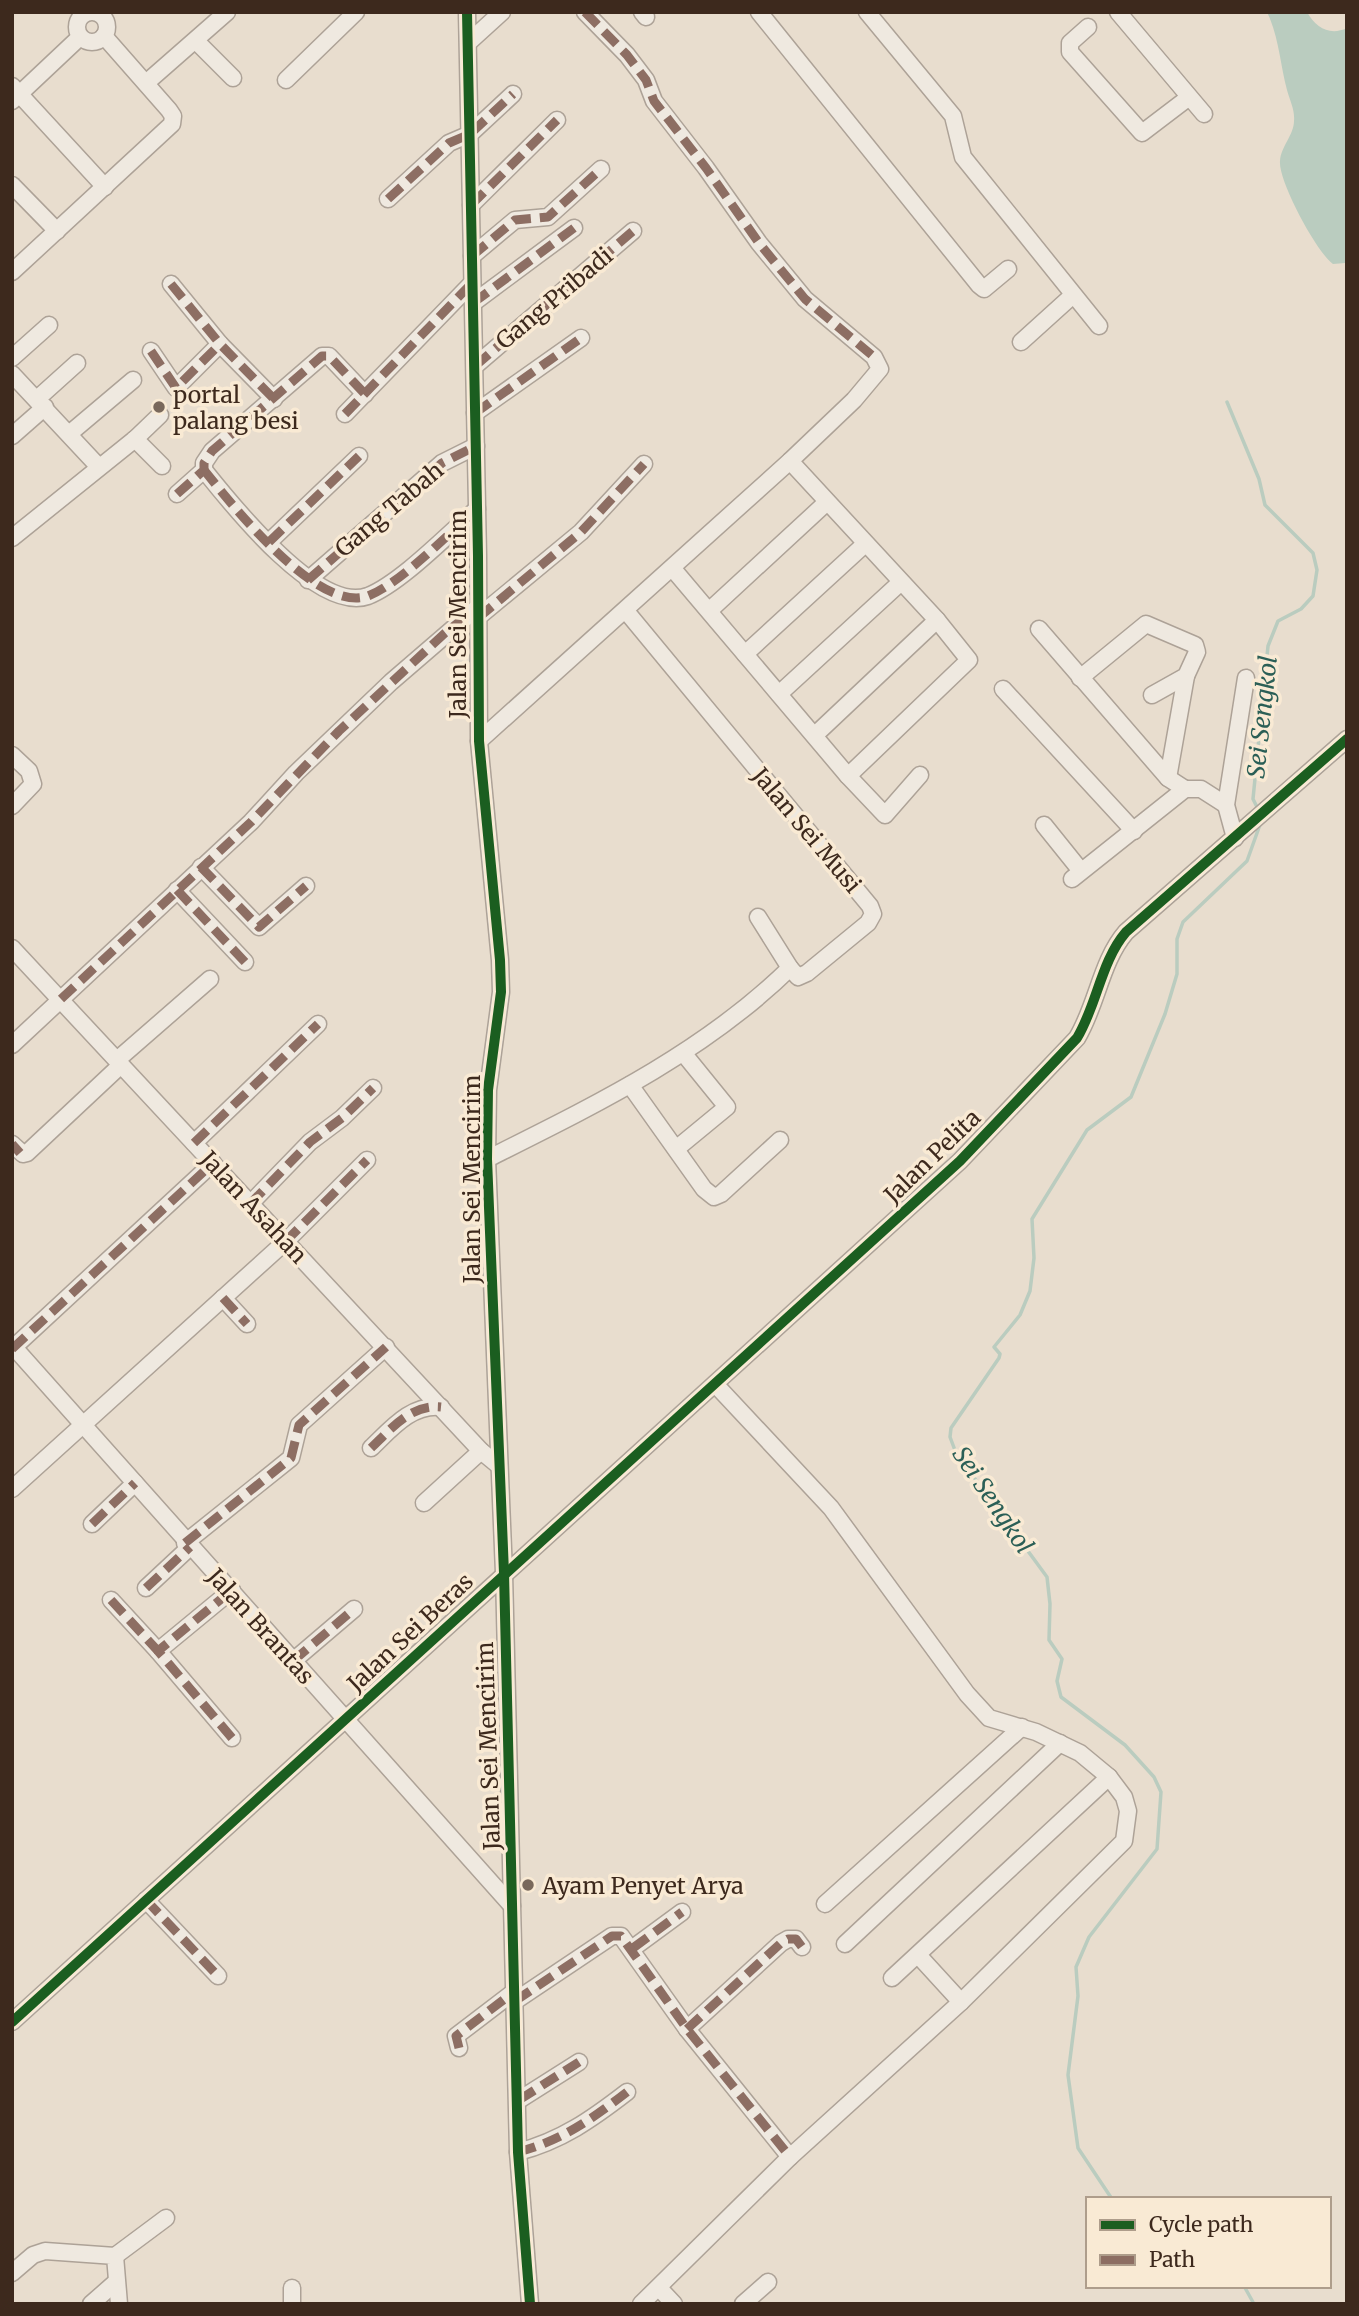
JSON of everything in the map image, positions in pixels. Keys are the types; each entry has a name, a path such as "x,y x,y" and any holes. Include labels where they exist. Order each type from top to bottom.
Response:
{"street":[{"path":"146,83 227,12"},
{"path":"286,80 356,12"},
{"name":"Jalan Sei Mencirim","path":"467,12 475,366 479,741 500,960 500,992 488,1090 487,1159 504,1573 519,2100 518,2152 530,2304"},
{"path":"469,42 502,12"},
{"path":"479,741 790,461 872,382 880,369 878,363 840,325 805,299 759,243 706,167 654,101 646,80 627,55 585,12"},
{"path":"759,12 979,285 984,289 989,287 1008,268"},
{"path":"867,12 954,117 963,157 1100,327"},
{"path":"1118,12 1204,114"},
{"path":"12,272 172,124 169,110 104,36 106,22 101,13 80,14 80,37"},
{"path":"1088,27 1070,43 1070,52 1142,134 1188,98"},
{"path":"80,37 91,42 104,36"},
{"path":"80,37 15,93 105,187"},
{"path":"196,41 233,78"},
{"path":"388,198 449,143 470,134 513,94"},
{"path":"471,205 557,120"},
{"path":"472,256 515,220 548,217 601,169"},
{"path":"12,185 57,231"},
{"path":"473,303 574,228"},
{"name":"Gang Pribadi","path":"475,366 633,231"},
{"path":"345,414 472,283"},
{"path":"171,284 220,344 274,399"},
{"path":"1021,342 1073,295"},
{"path":"12,358 49,325"},
{"path":"475,413 581,338"},
{"path":"151,351 176,388 220,344"},
{"path":"365,394 326,354 212,451 204,463 204,470 242,516 308,580 339,597 368,596 399,575 477,509"},
{"path":"12,436 77,363"},
{"path":"12,374 100,467"},
{"path":"69,434 132,380"},
{"path":"12,538 135,439 160,415"},
{"path":"135,439 162,466"},
{"name":"Gang Tabah","path":"308,580 442,463 476,446"},
{"path":"270,542 359,456"},
{"path":"790,461 967,654 967,665 848,776"},
{"path":"12,1045 201,867 382,690 581,532 644,464"},
{"path":"177,494 204,470"},
{"path":"710,610 827,502"},
{"path":"745,654 865,544"},
{"path":"673,569 848,776 885,815 920,775"},
{"path":"779,694 901,582"},
{"name":"Jalan Sei Musi","path":"626,611 870,906 873,914 868,923 807,973 798,977 790,968"},
{"path":"815,735 937,620"},
{"path":"1080,678 1146,624 1195,645 1197,652 1186,676 1168,778"},
{"path":"1039,629 1168,778 1185,789 1201,789 1226,805"},
{"path":"1152,695 1186,676"},
{"path":"1236,838 1226,805 1246,678"},
{"path":"1003,689 1134,831"},
{"name":"Jalan Pelita","path":"504,1573 960,1161 1060,1058 1091,1015 1119,940 1347,739"},
{"path":"12,755 29,771 33,784 12,806"},
{"path":"1044,825 1077,875 1185,789"},
{"path":"201,867 259,926 306,886"},
{"path":"177,890 245,962"},
{"path":"487,1159 684,1054 741,1013 790,968 758,917"},
{"name":"Jalan Asahan","path":"12,947 481,1451 498,1465"},
{"path":"12,1144 23,1154 27,1153 119,1062 210,979"},
{"path":"194,1143 318,1024"},
{"path":"676,1149 727,1107 684,1054"},
{"path":"630,1085 704,1189 714,1197 721,1194 780,1140"},
{"path":"250,1204 310,1142 342,1118 373,1088"},
{"path":"12,1489 285,1242 367,1160"},
{"path":"13,1347 213,1163"},
{"path":"223,1298 247,1324"},
{"name":"Jalan Brantas","path":"13,1347 512,1906"},
{"path":"146,1588 188,1545 291,1458 299,1424 386,1347"},
{"path":"641,2304 790,2157 961,2002 1124,1841 1128,1811 1124,1797 1108,1777 1080,1753 1022,1727 989,1718 967,1694 831,1508 715,1384"},
{"path":"371,1448 399,1421 421,1408 441,1407"},
{"path":"424,1503 481,1451"},
{"path":"92,1524 135,1483"},
{"name":"Jalan Sei Beras","path":"12,2022 345,1721 504,1573"},
{"path":"158,1651 232,1590"},
{"path":"111,1601 158,1651 232,1738"},
{"path":"293,1661 354,1609"},
{"path":"825,1904 1022,1727"},
{"path":"845,1944 1060,1744"},
{"path":"892,1978 1108,1777"},
{"path":"146,1900 218,1976"},
{"path":"633,1948 682,1912"},
{"path":"459,2048 456,2036 515,1996 617,1934 633,1948 687,2029 790,2157"},
{"path":"687,2029 781,1943 796,1939 802,1947"},
{"path":"918,1955 961,2002"},
{"path":"519,2100 579,2062"},
{"path":"518,2152 557,2140 587,2123 627,2092"},
{"path":"12,2273 33,2255 45,2250 115,2256 166,2218"},
{"path":"115,2256 119,2304"},
{"path":"91,2304 116,2282"},
{"path":"743,2304 768,2282"},
{"path":"659,2288 674,2304"}],"shaded area":[{"path":"1267,12 1307,12 1319,26 1329,31 1347,28 1345,263 1333,264 1326,257 1300,216 1285,184 1280,161 1292,131 1294,117 1277,41"}],"waterway":[{"name":"Sei Sengkol","path":"1227,402 1259,479 1265,505 1313,553 1317,570 1313,596 1301,609 1278,621 1268,646 1253,799 1258,809"},
{"name":"Sei Sengkol","path":"1111,2197 1078,2148 1068,2075 1078,1996 1076,1967 1089,1937 1157,1849 1161,1792 1154,1777 1125,1745 1061,1697 1057,1681 1062,1659 1049,1640 1050,1604 1047,1577 956,1453 950,1437 951,1428 999,1358 1000,1354 994,1347 1020,1315 1030,1291 1034,1258 1032,1219 1087,1130 1131,1097 1165,1014 1177,974 1177,939 1183,922 1247,861 1262,819"},
{"name":"Sei Sengkol","path":"1245,2288 1254,2304"}],"marked path":[{"path":"585,12 627,55 646,80 654,101 759,243 805,299 874,357"},
{"path":"388,199 449,143 470,134 513,94"},
{"path":"471,205 557,120"},
{"path":"472,256 515,220 548,217 601,169"},
{"path":"473,303 574,228"},
{"path":"475,366 633,231"},
{"path":"345,414 472,283"},
{"path":"171,284 220,344 274,399"},
{"path":"475,413 581,338"},
{"path":"151,351 176,388 220,344"},
{"path":"177,494 204,470 204,463 212,451 322,356 329,356 365,394"},
{"path":"308,580 442,463 476,446"},
{"path":"269,542 359,456"},
{"path":"478,618 581,532 644,464"},
{"path":"204,470 234,507 278,553 325,589 348,597 368,596 381,590 424,557 477,509"},
{"path":"61,999 251,822 339,731 445,633 478,607"},
{"path":"201,867 259,927 306,886"},
{"path":"177,890 245,962"},
{"path":"194,1143 318,1024"},
{"path":"250,1204 310,1142 342,1118 373,1088"},
{"path":"12,1144 20,1153"},
{"path":"285,1242 367,1160"},
{"path":"12,1349 213,1163"},
{"path":"223,1298 247,1324"},
{"path":"185,1543 291,1458 299,1425 386,1347"},
{"path":"371,1448 402,1419 420,1409 441,1407"},
{"path":"92,1524 135,1483"},
{"path":"146,1588 190,1547"},
{"path":"232,1590 158,1651 232,1738"},
{"path":"111,1600 158,1651"},
{"path":"293,1661 354,1609"},
{"path":"146,1900 218,1976"},
{"path":"633,1948 682,1912"},
{"path":"515,2001 612,1936 621,1936 687,2029 790,2157"},
{"path":"687,2029 781,1943 796,1939 802,1947"},
{"path":"459,2048 456,2036 515,1991"},
{"path":"519,2100 579,2062"},
{"path":"518,2152 548,2142 576,2128 627,2092"}],"cycle path":[{"path":"467,12 479,741 501,992 488,1090 487,1159 504,1573 518,2152 530,2304"},
{"path":"12,2022 960,1161 1077,1038 1111,956 1126,932 1347,739"}],"place":[{"name":"portal palang besi","path":"159,407"},
{"name":"Ayam Penyet Arya","path":"528,1885"}]}
